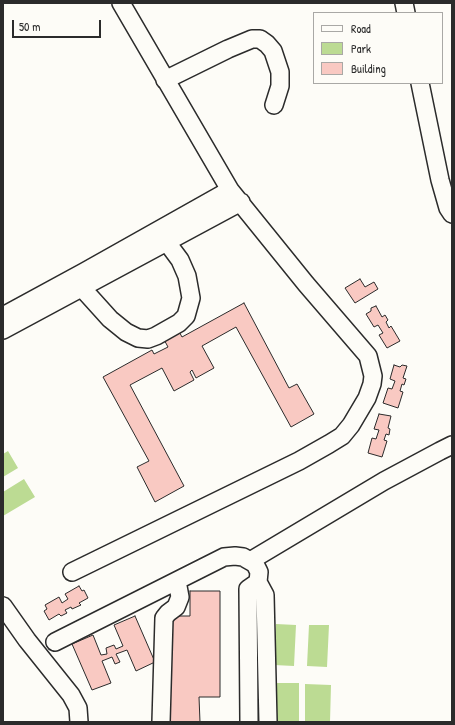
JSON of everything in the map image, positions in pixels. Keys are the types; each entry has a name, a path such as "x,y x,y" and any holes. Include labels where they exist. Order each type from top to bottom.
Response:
{"street":[{"path":"72,572 299,461 342,436 351,425 367,398 374,376 368,356 306,284 235,196 165,80 121,3"},
{"path":"165,80 228,49 252,39 260,39 273,51 280,72 280,86 274,106"},
{"path":"420,84 440,180 446,202 452,214"},
{"path":"3,330 79,282 235,196"},
{"path":"79,282 110,319 126,332 138,338 148,339 156,336 179,323 186,316 190,298 186,276 180,260 162,236"},
{"path":"3,316 79,282"},
{"path":"250,561 384,481 452,445"},
{"path":"55,642 224,557 243,557 255,564 259,572 258,582 265,595 268,722"},
{"path":"161,722 164,618 176,607 180,597 177,581"},
{"path":"249,722 248,589 258,582"},
{"path":"3,606 27,640 71,695 78,708 80,722"}],"green space":[{"path":"8,451 18,468 3,477 3,454"},
{"path":"24,479 35,497 3,516 3,492"},
{"path":"276,624 296,625 294,666 274,665"},
{"path":"309,625 329,625 327,667 307,666"},
{"path":"274,683 299,683 299,722 274,722"},
{"path":"305,684 331,685 330,722 305,722"}],"building":[{"path":"360,279 365,287 374,282 378,289 355,303 345,288"},
{"path":"244,303 289,388 297,384 314,414 291,427 236,327 202,346 214,368 196,378 192,370 190,372 194,380 174,391 162,368 130,385 184,486 155,502 137,467 149,461 103,377 152,350 154,354 168,347 161,334 176,326 182,337"},
{"path":"376,306 382,317 385,315 388,320 386,322 389,328 391,326 400,341 387,348 379,335 383,333 378,325 374,327 366,314 371,311 371,308"},
{"path":"394,365 400,367 402,365 407,366 403,378 406,379 404,385 402,384 400,391 403,392 398,408 383,403 388,388 392,389 395,381 390,379"},
{"path":"379,414 391,416 388,428 390,429 389,435 386,434 384,440 387,441 382,457 368,453 372,438 376,439 379,430 374,429"},
{"path":"79,586 82,591 84,590 88,598 79,603 81,605 65,610 67,613 61,616 59,614 49,620 44,611 47,609 45,605 59,597 62,603 68,599 65,594"},
{"path":"190,591 220,591 220,697 199,697 200,722 170,722 169,616 190,616"},
{"path":"135,616 155,662 136,671 127,650 116,654 120,662 115,664 112,657 102,661 111,683 92,690 72,644 93,635 101,655 107,654 106,648 114,645 116,649 123,646 114,625"}]}
